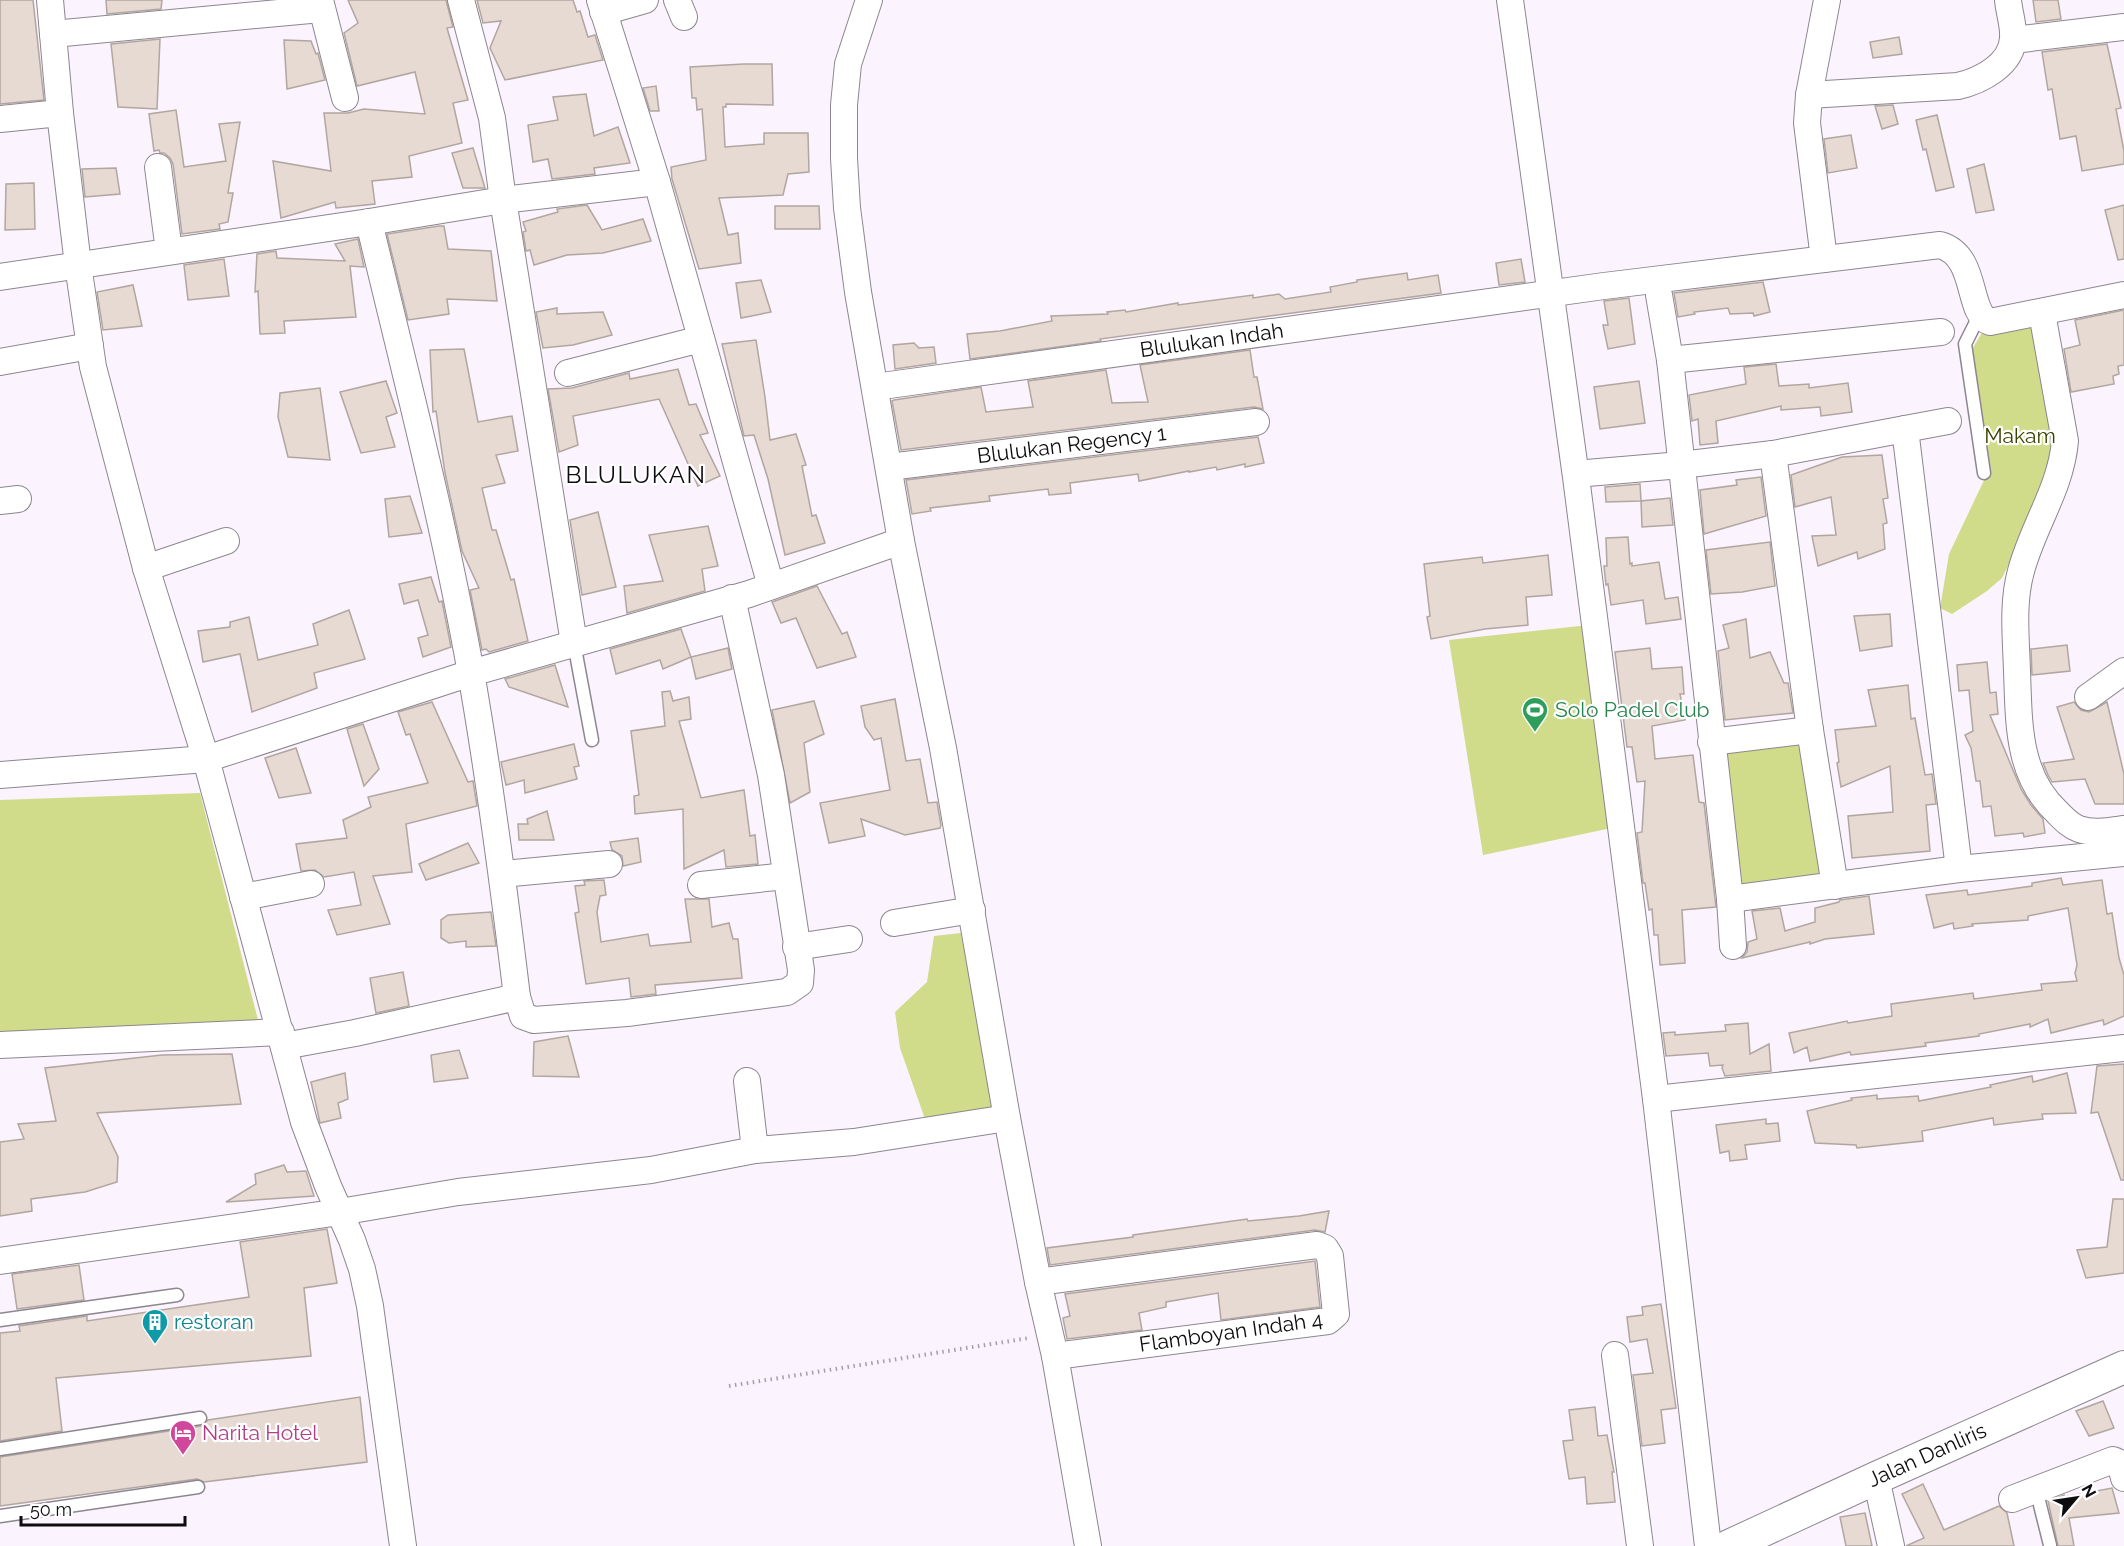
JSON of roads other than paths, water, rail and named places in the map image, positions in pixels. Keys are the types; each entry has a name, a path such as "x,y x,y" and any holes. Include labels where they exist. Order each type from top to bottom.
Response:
{"street":[{"path":"50,0 60,113 93,367 146,568 206,759 304,1122 362,1269 370,1306 404,1546"},
{"path":"461,0 492,118 574,643"},
{"path":"645,0 602,6 657,182 771,585"},
{"path":"869,0 848,64 844,105 847,208 858,292 901,541 943,748 1007,1118 1038,1282 1053,1345 1088,1546"},
{"path":"1510,0 1576,477 1656,1099 1708,1546"},
{"path":"1824,258 1808,123 1809,95 1827,0"},
{"path":"1809,95 1968,84 1997,67 2008,52 2013,39 2008,0"},
{"path":"53,34 321,5 345,98"},
{"path":"2013,39 2124,27"},
{"path":"0,119 60,113"},
{"path":"158,167 169,251"},
{"path":"0,277 503,200 657,182"},
{"path":"369,222 424,448 471,673 502,874 517,997 523,1016 534,1020 627,1013 787,992 798,986 801,979 771,775 732,598"},
{"name":"Blulukan Indah","path":"875,387 1549,294 1940,245 1958,256 1970,279 1980,314"},
{"path":"1659,295 1670,360 1730,899 1733,946"},
{"path":"1980,314 1984,320 1992,322 2124,295"},
{"path":"2042,313 2065,441 2063,461 2057,481 2026,555 2018,586 2016,641 2023,750 2026,767 2033,782 2066,821 2077,828 2088,831 2124,829"},
{"path":"1670,360 1941,332"},
{"path":"567,373 701,339"},
{"path":"0,362 90,346"},
{"path":"1587,473 1773,454 1948,421"},
{"name":"Blulukan Regency 1","path":"889,466 1256,422"},
{"path":"1905,429 1959,869"},
{"path":"1773,454 1810,730 1835,886"},
{"path":"146,568 226,541"},
{"path":"0,775 206,759 471,673 732,598 901,541"},
{"path":"2088,697 2124,671"},
{"path":"1711,742 1810,730"},
{"path":"1730,899 1959,869 2124,853"},
{"path":"502,874 609,864"},
{"path":"701,885 786,876"},
{"path":"243,897 311,884"},
{"path":"894,923 972,910"},
{"path":"796,947 849,939"},
{"path":"0,1045 282,1039 375,1029 517,997"},
{"path":"1656,1099 2124,1048"},
{"path":"747,1081 755,1150"},
{"path":"0,1261 340,1212 458,1192 651,1170 755,1150 854,1142 1007,1118"},
{"name":"Flamboyan Indah 4","path":"1038,1282 1317,1245 1325,1248 1330,1256 1336,1314 1328,1321 1053,1345"},
{"path":"1615,1355 1640,1546"},
{"name":"Jalan Danliris","path":"1729,1546 2124,1367"},
{"path":"2012,1499 2113,1460 2121,1466 2124,1478"},
{"path":"1876,1478 1891,1546"}],"lane":[{"path":"1980,314 1965,344 1984,473"},
{"path":"574,643 592,740"},
{"path":"0,1320 177,1295"},
{"path":"0,1449 200,1418"},
{"path":"0,1516 198,1487"},
{"path":"2036,1490 2050,1545"}],"place":[{"name":"Solo Padel Club","path":"1535,733"},
{"name":"restoran","path":"155,1345"},
{"name":"Narita Hotel","path":"183,1456"}],"district":[{"name":"BLULUKAN","path":"636,475"}],"park label":[{"name":"Makam","path":"2020,436"}]}
